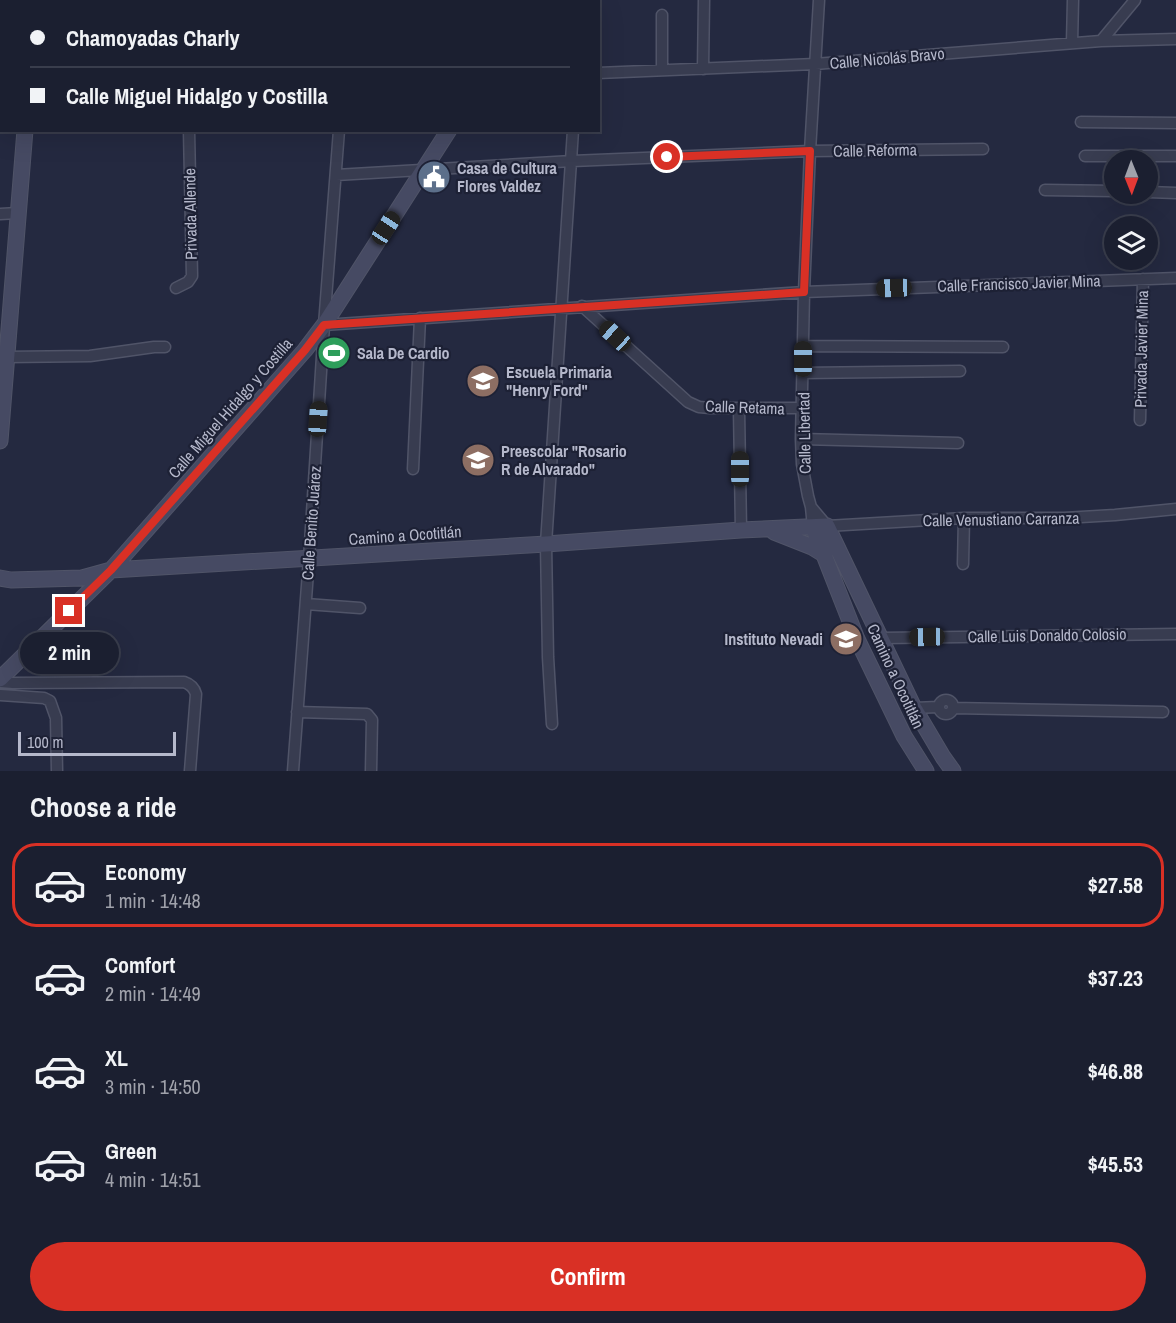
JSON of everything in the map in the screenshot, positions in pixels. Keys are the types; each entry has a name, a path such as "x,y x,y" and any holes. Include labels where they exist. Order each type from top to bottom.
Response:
{"main road":[{"path":"0,441 25,132"},
{"name":"Calle Miguel Hidalgo y Costilla","path":"0,681 111,570 305,350 324,325 448,132"},
{"name":"Camino a Ocotitlán","path":"0,578 11,580 82,578 111,570 820,527"},
{"name":"Camino a Ocotitlán","path":"820,527 825,555 857,639 904,736 926,771"},
{"name":"Camino a Ocotitlán","path":"820,527 882,638 914,708 953,771"},
{"path":"766,529 812,547 825,555"}],"street":[{"path":"703,69 704,0"},
{"name":"Calle Libertad","path":"819,0 804,292 801,439 803,472 811,507 820,527"},
{"path":"1072,43 1073,0"},
{"path":"1101,41 1135,0"},
{"path":"662,15 662,70"},
{"name":"Calle Nicolás Bravo","path":"600,73 815,64 1072,43 1176,39"},
{"path":"1081,122 1176,123"},
{"name":"Privada Allende","path":"176,288 188,282 192,276 189,132"},
{"name":"Calle Benito Juárez","path":"293,771 339,132"},
{"path":"552,724 546,544 573,132"},
{"name":"Calle Reforma","path":"336,175 572,161 810,151 983,149"},
{"path":"1085,156 1176,156"},
{"path":"1045,190 1104,191"},
{"path":"1158,192 1176,193"},
{"path":"0,214 18,213"},
{"name":"Calle Francisco Javier Mina","path":"324,325 804,292 1176,278"},
{"name":"Privada Javier Mina","path":"1140,420 1143,279"},
{"name":"Calle Retama","path":"582,306 688,402 710,408 801,408"},
{"path":"413,469 420,318"},
{"path":"803,346 1003,347"},
{"path":"7,357 90,356 165,347"},
{"path":"803,373 960,371"},
{"path":"740,409 741,530"},
{"path":"801,439 958,443"},
{"name":"Calle Venustiano Carranza","path":"820,527 964,518 1064,518 1176,509"},
{"path":"963,564 964,518"},
{"path":"306,604 360,608"},
{"name":"Calle Luis Donaldo Colosio","path":"882,638 1176,634"},
{"path":"0,681 13,683 184,682 189,684 196,694 190,771"},
{"path":"0,695 44,698 50,701 56,718 57,771"},
{"path":"914,708 938,707 943,714 952,712 953,708 1163,712"},
{"path":"297,712 367,714 372,720 371,771"}],"place":[{"name":"Casa de Cultura Flores Valdez","path":"434,177"},
{"name":"Sala De Cardio","path":"334,353"},
{"name":"Escuela Primaria \"Henry Ford\"","path":"483,381"},
{"name":"Preescolar \"Rosario R de Alvarado\"","path":"478,460"},
{"name":"Instituto Nevadi","path":"846,639"}],"route":[{"path":"69,611 111,570 305,350 324,325 804,292 810,151 667,157"}]}
